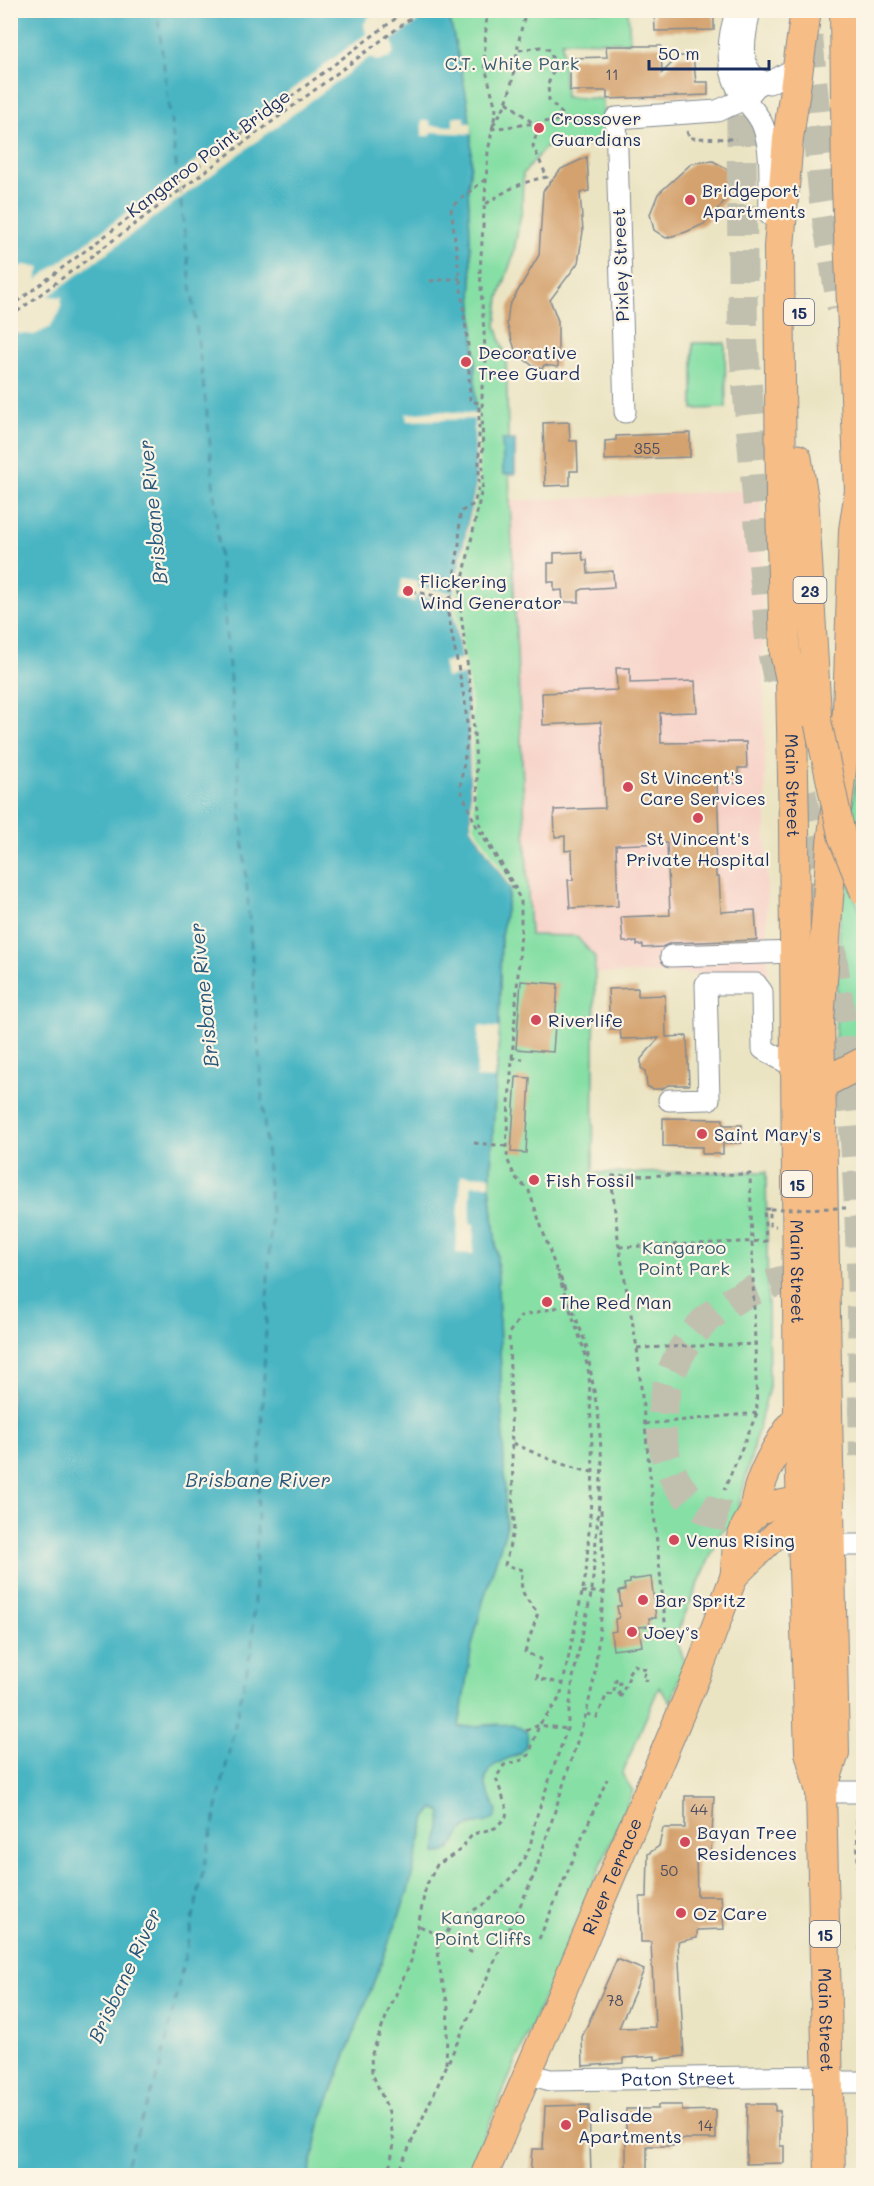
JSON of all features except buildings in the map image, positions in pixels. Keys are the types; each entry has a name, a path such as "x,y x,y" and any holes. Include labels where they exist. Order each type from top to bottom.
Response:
{"highway":[{"name":"Main Street","path":"806,10 795,79 782,201 778,287 785,642 791,679 799,1417 815,1508 829,1545 834,1753 821,1792"},
{"name":"Main Street","path":"791,679 796,654 791,508 798,458 798,165 816,10"},
{"name":"15","path":"845,10 847,188 862,496 854,530 856,704"},
{"name":"Main Street","path":"830,2175 821,1792 810,1752 815,1508 819,1021 832,844 856,704"},
{"path":"819,1085 864,1062"},
{"path":"755,1513 755,1500 782,1437 799,1417"}],"main road":[{"name":"23","path":"798,458 805,502 818,723 842,837 864,892"},
{"path":"755,1513 769,1506 815,1508"},
{"name":"River Terrace","path":"734,1576 776,1533 815,1508"},
{"name":"River Terrace","path":"484,2175 664,1756 734,1576 736,1550 745,1526 755,1513"}],"street":[{"name":"Main Street","path":"737,10 732,24 729,61 732,73 745,99 756,112 768,142 772,262 778,287"},
{"path":"750,10 744,57 751,72 761,81 769,83 795,79"},
{"path":"768,142 795,79"},
{"path":"616,118 717,111 745,99 761,81"},
{"name":"Pixley Street","path":"616,118 625,412"},
{"path":"671,956 795,952"},
{"path":"669,1100 709,1099 706,984 756,984 762,992 763,1049 796,1068"},
{"path":"829,1545 864,1545"},
{"path":"821,1792 864,1792"},
{"name":"Paton Street","path":"529,2074 550,2080 828,2079 864,2082"}],"path":[{"name":"Kangaroo Point Bridge","path":"10,307 407,10"},
{"name":"Kangaroo Point Bridge","path":"10,317 423,10"},
{"path":"396,2175 535,1873 586,1714 594,1679 604,1592 599,1420 586,1344 529,1191 516,1177 508,1161 506,1146 521,931 521,900 510,876 480,827 472,701 460,616 459,598 483,484 482,387 486,364 480,271 491,129 496,109 484,63 486,10"},
{"path":"491,129 507,102 519,50 520,28 527,10"},
{"path":"519,50 541,47 550,51 555,67 548,84 549,100 567,119"},
{"path":"507,102 537,125"},
{"path":"491,129 537,125 567,119 616,118"},
{"path":"486,204 510,187 547,177 533,146 537,125"},
{"path":"687,131 689,138 736,139"},
{"path":"488,177 451,207 460,278 470,401 479,403 479,486 474,504 460,512 459,545 448,614 465,702 468,735 460,788 477,828 521,900"},
{"path":"430,281 460,278"},
{"path":"412,591 450,599"},
{"path":"511,1058 523,1059"},
{"path":"474,1143 506,1146"},
{"path":"666,1631 637,1348 619,1246 611,1176 750,1174 757,1344 757,1413 724,1490"},
{"path":"619,1246 766,1241 764,1209 846,1208"},
{"path":"770,1209 770,1226"},
{"path":"388,2175 394,2144 389,2112 372,2073 371,2055 387,2012 411,1961 420,1926 426,1886 437,1865 459,1851 473,1834 495,1828 506,1817 507,1809 496,1778 504,1765 522,1760 529,1755 539,1725 560,1698 582,1592 593,1472 589,1374 583,1347 555,1265"},
{"path":"564,1684 537,1678 540,1659 525,1652 538,1613 525,1597 520,1585 523,1570 505,1565 514,1527 509,1333 521,1316 567,1305"},
{"path":"637,1348 757,1344"},
{"path":"645,1424 757,1413"},
{"path":"513,1443 550,1460 593,1472"},
{"path":"446,2064 448,2006 437,1955 440,1938 453,1923 487,1902 500,1890 525,1857 567,1729 573,1678 592,1593 600,1500"},
{"path":"582,1592 604,1592"},
{"path":"586,1714 597,1717 607,1694 613,1695 616,1680 620,1680 619,1695 621,1696 629,1677 628,1674 634,1665 647,1670 642,1679 648,1682"},
{"path":"526,1731 539,1725 567,1729"},
{"path":"539,1939 607,1779"},
{"path":"857,1820 864,2072"},
{"path":"420,1926 473,1953"},
{"path":"860,2175 859,2114 864,2099"}],"shaded area":[{"path":"761,490 768,974 596,973 595,957 576,936 530,936 510,501"}],"green space":[{"path":"448,11 628,11 630,42 562,41 565,97 603,99 604,144 545,148 523,174 522,209 513,256 499,298 496,326 506,358 510,501 530,935 576,936 595,957 593,1173 766,1172 769,1387 733,1528 722,1530 675,1637 685,1662 671,1702 659,1687 622,1774 633,1791 467,2175 309,2176 321,2120 407,1895 426,1818 434,1808 442,1812 436,1853 450,1850 461,1831 468,1826 494,1819 497,1811 487,1790 486,1775 494,1765 520,1754 501,1724 459,1727 472,1645 506,1529 497,1256 490,1185 499,1028 501,935 510,889 471,827 468,702 452,603 474,419 475,362 468,186 471,164 470,120 463,76"},
{"path":"693,343 725,343 726,408 693,409"},
{"path":"861,734 864,735 863,862 850,825"},
{"path":"842,867 863,917 864,1056 834,1068"}],"water":[{"name":"Brisbane River","path":"11,11 448,11 467,98 471,142 468,186 475,362 476,483 452,603 468,702 471,827 510,888 501,935 499,1028 490,1185 497,1256 506,1529 472,1645 459,1727 513,1724 526,1731 527,1741 524,1749 492,1767 487,1775 487,1789 497,1811 494,1819 466,1827 450,1849 436,1853 442,1812 434,1808 426,1818 407,1895 321,2120 309,2175 11,2176"},
{"path":"502,440 515,440 515,474 503,474"}],"pier":[{"path":"398,10 433,11 392,40 394,51 390,58 376,61 370,57 49,296 62,297 60,312 49,328 34,335 13,333 17,321 11,325 11,269 25,265 40,268 36,280 366,34 364,24 369,16 381,13 388,18"},
{"path":"453,117 465,117 465,123 471,123 471,134 431,132 431,136 422,136 422,121 430,121 431,126 453,126"},
{"path":"438,411 477,414 479,483 455,603 471,702 474,826 510,883 510,888 471,827 468,702 464,675 446,678 443,662 461,659 452,603 416,595 414,602 398,599 402,579 418,582 417,587 454,593 476,483 474,419 407,421 406,414"},
{"path":"479,1026 499,1028 495,1079 476,1078"},
{"path":"461,1175 490,1176 490,1185 471,1185 470,1223 474,1224 473,1254 456,1253"}],"ferry route":[{"path":"122,2176 161,2066 252,1646 271,1213 240,797 208,422 157,10"}],"tunnel":[{"path":"808,37 824,201 842,308"},
{"path":"741,70 743,341 770,641 778,680"},
{"path":"801,792 824,904"},
{"path":"831,948 850,1093 858,1181 864,1456"},
{"path":"773,1515 732,1518 701,1507 679,1486 666,1458 662,1425 666,1390 679,1357 699,1327 711,1315 725,1305 756,1290 789,1279 822,1273"}],"place":[{"name":"Crossover Guardians","path":"539,128"},
{"name":"Bridgeport Apartments","path":"690,200"},
{"name":"Decorative Tree Guard","path":"466,362"},
{"name":"Flickering Wind Generator","path":"408,591"},
{"name":"St Vincent's Care Services","path":"628,787"},
{"name":"St Vincent's Private Hospital","path":"698,818"},
{"name":"Riverlife","path":"536,1020"},
{"name":"Saint Mary's","path":"702,1134"},
{"name":"Fish Fossil","path":"534,1180"},
{"name":"The Red Man","path":"547,1302"},
{"name":"Venus Rising","path":"674,1540"},
{"name":"Bar Spritz","path":"643,1600"},
{"name":"Joey’s","path":"632,1632"},
{"name":"Bayan Tree Residences","path":"685,1842"},
{"name":"Oz Care","path":"681,1913"},
{"name":"Palisade Apartments","path":"566,2125"}],"park label":[{"name":"C.T. White Park","path":"512,63"},
{"name":"Kangaroo Point Park","path":"684,1257"},
{"name":"Kangaroo Point Cliffs","path":"483,1927"}]}
